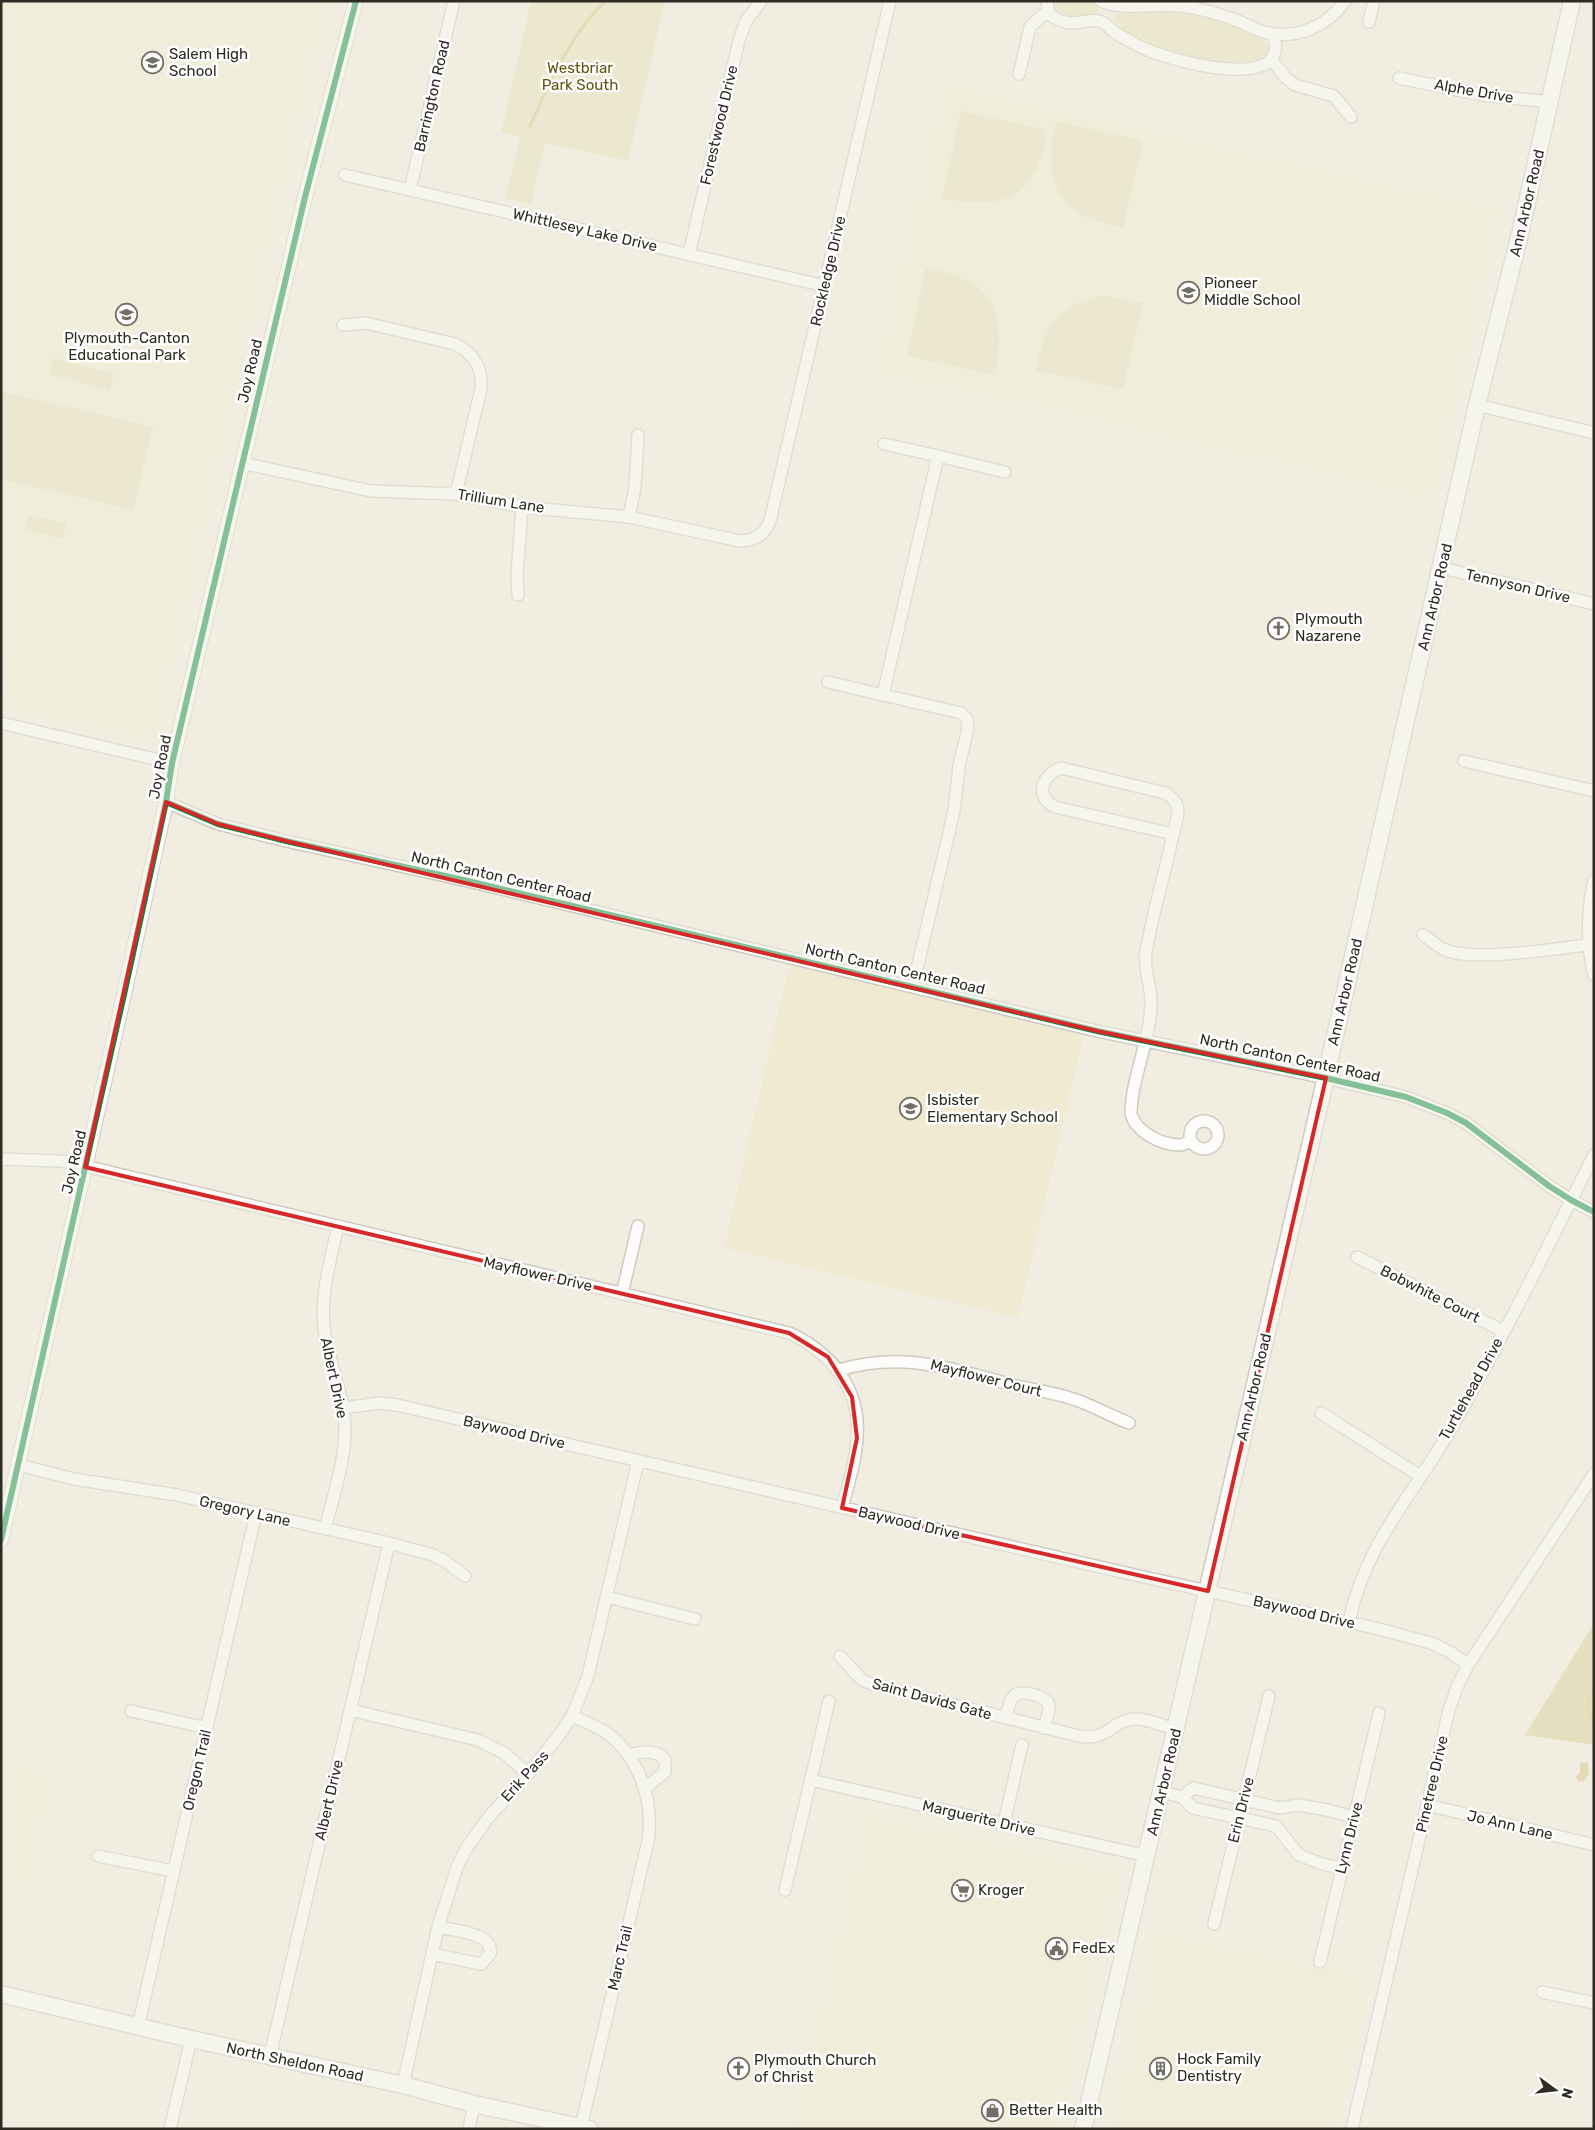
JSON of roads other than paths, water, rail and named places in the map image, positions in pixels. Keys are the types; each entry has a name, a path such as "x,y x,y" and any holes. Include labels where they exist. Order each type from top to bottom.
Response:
{"main road":[{"name":"Ann Arbor Road","path":"1083,2129 1326,1078 1442,568 1477,405 1505,296 1572,1"},
{"name":"North Sheldon Road","path":"1,1994 585,2128"}],"street":[{"name":"Joy Road","path":"1,1540 166,802 172,763 305,197 356,1"},
{"name":"Barrington Road","path":"410,190 454,1"},
{"name":"Forestwood Drive","path":"689,254 739,40 746,20 761,1"},
{"name":"Rockledge Drive","path":"759,537 770,521 890,1"},
{"path":"1103,22 1105,3 1152,4 1208,11 1267,33 1286,35 1306,31 1327,22 1345,1"},
{"path":"1369,22 1374,1"},
{"path":"1047,6 1049,14 1058,21 1068,24 1092,21 1103,22 1114,32 1142,48 1168,58 1194,64 1244,70 1265,65 1274,57 1276,43 1273,34"},
{"path":"1019,74 1030,27 1047,6"},
{"path":"1271,59 1286,78 1295,85 1305,90 1334,96 1351,117"},
{"name":"Alphe Drive","path":"1399,78 1482,95 1550,102"},
{"name":"Whittlesey Lake Drive","path":"344,175 825,286"},
{"path":"343,325 366,323 455,344 463,348 475,360 481,376 480,389 456,494"},
{"path":"1477,405 1594,433"},
{"path":"628,517 635,487 638,435"},
{"path":"884,444 1005,472"},
{"path":"883,695 938,456"},
{"name":"Trillium Lane","path":"242,463 371,491 456,494 522,507 628,517 740,541 753,540 759,537"},
{"path":"518,595 517,576 522,507"},
{"name":"Tennyson Drive","path":"1442,568 1594,604"},
{"path":"828,682 961,712 968,723 959,766 954,811 913,986"},
{"path":"1,723 102,745 172,763"},
{"path":"1464,761 1594,790"},
{"path":"1173,834 1055,807 1044,796 1045,780 1051,772 1061,768 1168,795 1175,801 1177,808 1173,834 1146,953 1146,971 1151,1004 1146,1040 1131,1107 1133,1120 1139,1129 1161,1140 1180,1145 1191,1141"},
{"name":"North Canton Center Road","path":"166,802 218,824 280,840 460,880 1097,1031 1406,1096 1447,1113 1479,1132 1571,1200 1594,1212"},
{"path":"1594,880 1588,920 1594,975"},
{"path":"1423,935 1444,949 1465,954 1502,954 1591,945"},
{"name":"Turtlehead Drive","path":"1350,1622 1358,1588 1373,1552 1451,1429 1594,1155"},
{"name":"Mayflower Drive","path":"1,1159 60,1161 789,1333 817,1348 839,1370 852,1396 858,1427 856,1448 842,1508"},
{"name":"Albert Drive","path":"325,1529 342,1459 345,1433 343,1408 325,1336 323,1311 325,1283 338,1226"},
{"path":"622,1294 638,1226"},
{"name":"Bobwhite Court","path":"1357,1258 1503,1331"},
{"name":"Mayflower Court","path":"839,1370 877,1361 898,1360 922,1363 1082,1402 1109,1416 1129,1422"},
{"name":"Baywood Drive","path":"343,1408 380,1403 398,1405 842,1508 1350,1622 1431,1643 1450,1652 1468,1666"},
{"path":"1321,1413 1420,1476"},
{"name":"Erik Pass","path":"403,2085 438,1927 456,1867 487,1819 550,1749 572,1716 588,1676 638,1461"},
{"name":"Gregory Lane","path":"19,1465 74,1479 177,1495 389,1543 433,1555 445,1561 465,1576"},
{"name":"Pinetree Drive","path":"1352,2129 1449,1710 1457,1687 1468,1666 1594,1474"},
{"name":"Oregon Trail","path":"138,2026 256,1513"},
{"name":"Albert Drive","path":"270,2056 389,1543"},
{"path":"607,1598 695,1619"},
{"name":"Saint Davids Gate","path":"840,1656 862,1680 867,1682 1044,1728 1091,1738 1098,1737 1133,1719 1176,1729"},
{"name":"Saint Davids Gate","path":"1005,1718 1011,1700 1016,1694 1032,1694 1042,1697 1048,1702 1044,1728"},
{"name":"Erin Drive","path":"1214,1924 1269,1696"},
{"path":"785,1890 829,1701"},
{"path":"350,1710 478,1740 504,1753 528,1774"},
{"path":"131,1711 207,1728"},
{"name":"Lynn Drive","path":"1320,1962 1379,1714"},
{"name":"Marc Trail","path":"572,1716 607,1734 628,1755 638,1770 650,1816 648,1841 585,2128"},
{"path":"1004,1823 1022,1745"},
{"path":"628,1755 649,1752 658,1753 665,1760 665,1772 644,1789"},
{"name":"Marguerite Drive","path":"810,1780 1147,1856"},
{"path":"1182,1797 1193,1788 1280,1808 1298,1806 1327,1810 1354,1817"},
{"path":"1162,1792 1182,1797 1192,1808 1276,1826 1299,1855 1322,1864 1341,1868"},
{"name":"Jo Ann Lane","path":"1427,1805 1594,1845"},
{"path":"1276,1826 1280,1808"},
{"path":"98,1856 173,1872"},
{"path":"432,1954 481,1964 490,1954 490,1946 484,1939 438,1927"},
{"path":"1542,1992 1594,2003"},
{"path":"170,2129 191,2039"},
{"path":"469,2129 474,2104"}],"waterway":[{"path":"530,126 553,76 571,43 593,14 606,1"},
{"path":"1594,1692 1588,1704 1594,1726"}],"place":[{"name":"Salem High School","path":"153,63"},
{"name":"Pioneer Middle School","path":"1188,292"},
{"name":"Plymouth-Canton Educational Park","path":"127,315"},
{"name":"Plymouth Nazarene","path":"1279,628"},
{"name":"Isbister Elementary School","path":"911,1109"},
{"name":"Kroger","path":"962,1890"},
{"name":"FedEx","path":"1056,1948"},
{"name":"Hock Family Dentistry","path":"1161,2068"},
{"name":"Plymouth Church of Christ","path":"738,2069"},
{"name":"Better Health","path":"993,2110"}],"park label":[{"name":"Westbriar Park South","path":"580,76"}]}
